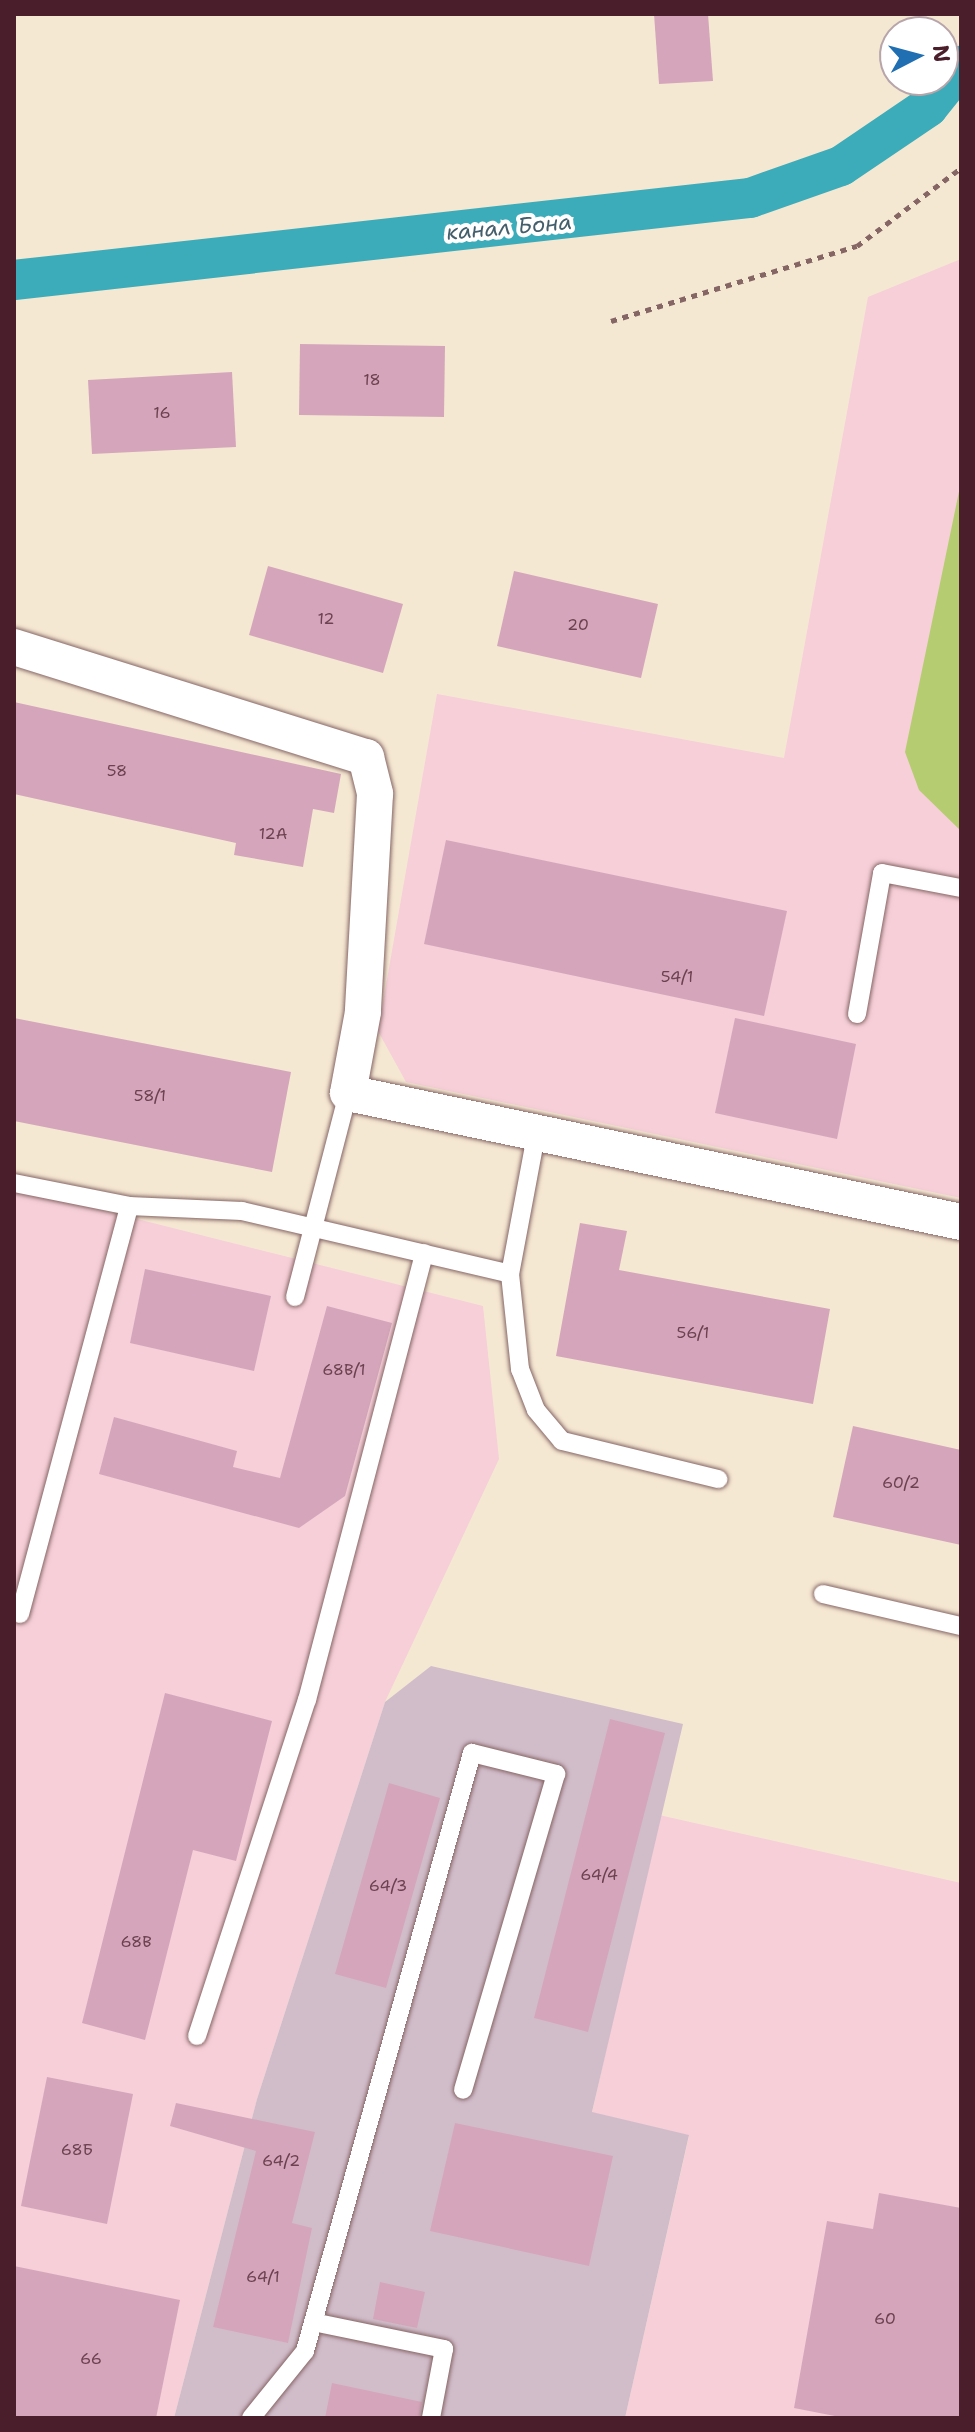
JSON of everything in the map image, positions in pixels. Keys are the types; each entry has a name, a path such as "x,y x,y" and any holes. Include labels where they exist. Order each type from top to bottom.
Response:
{"street":[{"path":"14,647 366,757 375,794 363,1012 348,1093 537,1130 961,1222"}],"lane":[{"path":"857,1014 882,873 961,888"},
{"path":"295,1297 348,1093"},
{"path":"537,1130 510,1274 520,1369 536,1410 562,1441 718,1479"},
{"path":"14,1183 129,1206 242,1211 510,1274"},
{"path":"20,1614 129,1206"},
{"path":"197,2036 307,1700 424,1253"},
{"path":"823,1594 961,1626"},
{"path":"251,2418 305,2351 472,1753 556,1774 463,2090"},
{"path":"313,2322 444,2349 431,2418"}],"path":[{"path":"611,321 857,246 961,168"}],"shaded area":[{"path":"961,259 961,1198 406,1082 378,1031 437,694 784,758 868,297"},
{"path":"14,1188 483,1306 499,1459 385,1702 257,2099 174,2418 14,2418"},
{"path":"431,1666 683,1724 592,2112 689,2135 625,2418 174,2418 257,2099 385,1702"},
{"path":"659,1815 961,1883 961,2418 625,2418 689,2136 592,2113"}],"green space":[{"path":"961,482 961,831 919,790 905,752"}],"building":[{"path":"654,14 708,14 713,81 659,84"},
{"path":"300,344 445,346 444,417 299,415"},
{"path":"232,372 236,447 92,454 88,380"},
{"path":"268,566 403,604 383,673 249,635"},
{"path":"514,571 658,604 641,678 497,646"},
{"path":"14,702 341,774 334,813 313,809 303,867 234,855 236,843 14,794"},
{"path":"446,840 787,911 764,1016 424,944"},
{"path":"14,1018 291,1072 272,1172 14,1121"},
{"path":"735,1018 856,1044 837,1139 715,1113"},
{"path":"580,1223 627,1231 619,1270 830,1309 813,1404 556,1356"},
{"path":"145,1269 271,1296 254,1371 130,1343"},
{"path":"327,1306 392,1323 345,1496 299,1528 99,1474 114,1417 237,1451 233,1467 280,1478"},
{"path":"853,1426 961,1450 961,1545 833,1517"},
{"path":"165,1693 272,1721 236,1861 193,1850 145,2040 82,2023"},
{"path":"610,1719 665,1733 588,2032 534,2018"},
{"path":"389,1783 440,1798 386,1988 335,1974"},
{"path":"47,2077 133,2094 107,2224 21,2206"},
{"path":"176,2103 315,2132 292,2223 312,2228 288,2343 213,2327 256,2151 170,2126"},
{"path":"455,2123 613,2156 589,2266 430,2231"},
{"path":"879,2193 961,2208 961,2418 845,2418 794,2408 827,2221 873,2229"},
{"path":"14,2266 180,2300 156,2418 14,2418"},
{"path":"380,2282 425,2292 417,2328 373,2319"},
{"path":"332,2383 422,2402 419,2418 325,2418"}],"waterway":[{"name":"канал Бона","path":"14,280 750,198 841,166 928,107 961,66"}]}
